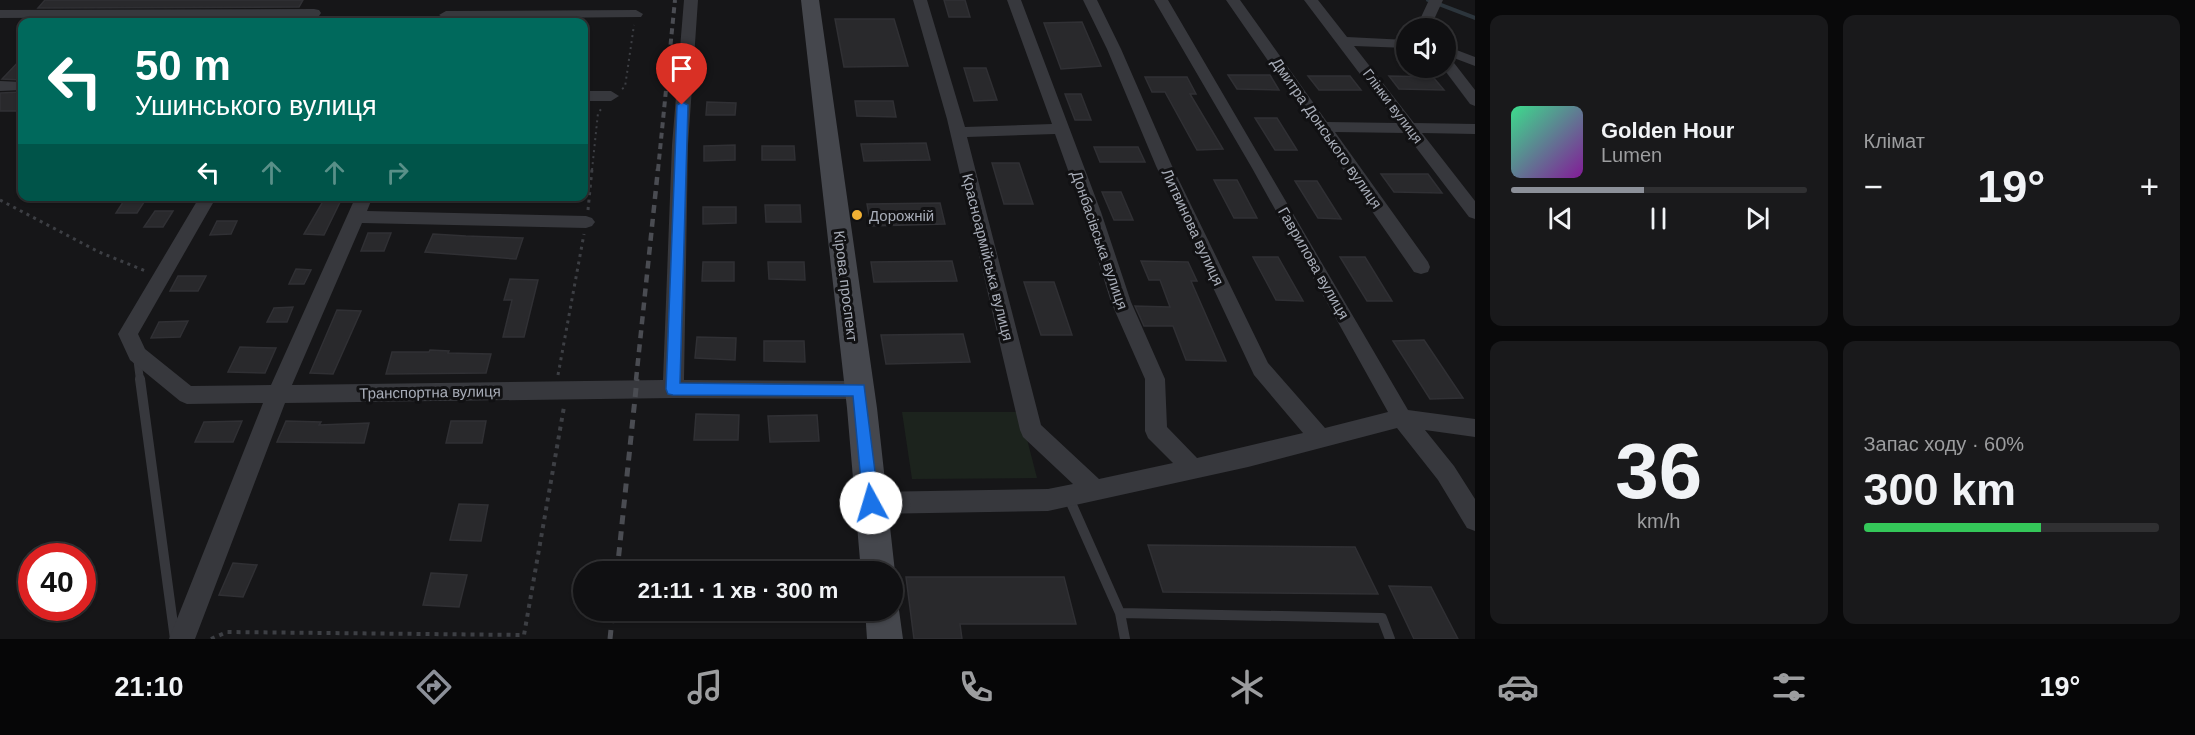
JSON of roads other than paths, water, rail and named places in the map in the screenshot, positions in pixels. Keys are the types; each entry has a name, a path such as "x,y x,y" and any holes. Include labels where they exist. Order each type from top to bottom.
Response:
{"street":[{"path":"0,14 311,18 323,0"},
{"path":"444,18 452,0"},
{"path":"673,389 678,187 691,0"},
{"name":"Кірова проспект","path":"810,0 859,390 877,561"},
{"name":"Красноармійська вулиця","path":"920,0 958,132 1031,430 1095,490"},
{"name":"Донбасівська вулиця","path":"1014,0 1092,212 1121,302 1155,379 1156,431 1193,469"},
{"name":"Литвинова вулиця","path":"1090,0 1114,49 1164,166 1261,369 1321,439"},
{"name":"Гаврилова вулиця","path":"1161,0 1260,168 1402,418 1446,473 1475,520"},
{"name":"Дмитра Донського вулиця","path":"1233,0 1421,267"},
{"name":"Глінки вулиця","path":"1311,0 1475,213"},
{"path":"482,18 636,14"},
{"path":"1344,41 1396,43"},
{"path":"1456,54 1475,62"},
{"path":"1456,75 1475,100"},
{"path":"0,86 18,87"},
{"path":"588,96 611,96"},
{"path":"1322,127 1475,129"},
{"path":"958,132 1061,129"},
{"path":"137,354 128,334 206,201"},
{"path":"182,639 277,395 363,201"},
{"path":"356,217 586,222"},
{"name":"Транспортна вулиця","path":"137,354 187,395 673,389 859,390"},
{"path":"871,503 1048,500 1193,469 1402,418 1475,428"},
{"path":"883,621 885,639"}],"lane":[{"path":"137,354 175,639"},
{"path":"1068,496 1120,613 1125,639"},
{"path":"1120,613 1382,618 1390,639"}],"waterway":[{"path":"1428,0 1475,18"}],"railway":[{"path":"658,170 675,0"},
{"path":"636,380 658,169"},
{"path":"618,561 637,379"},
{"path":"610,639 612,621"}],"place":[{"name":"Дорожній","path":"857,215"}]}
